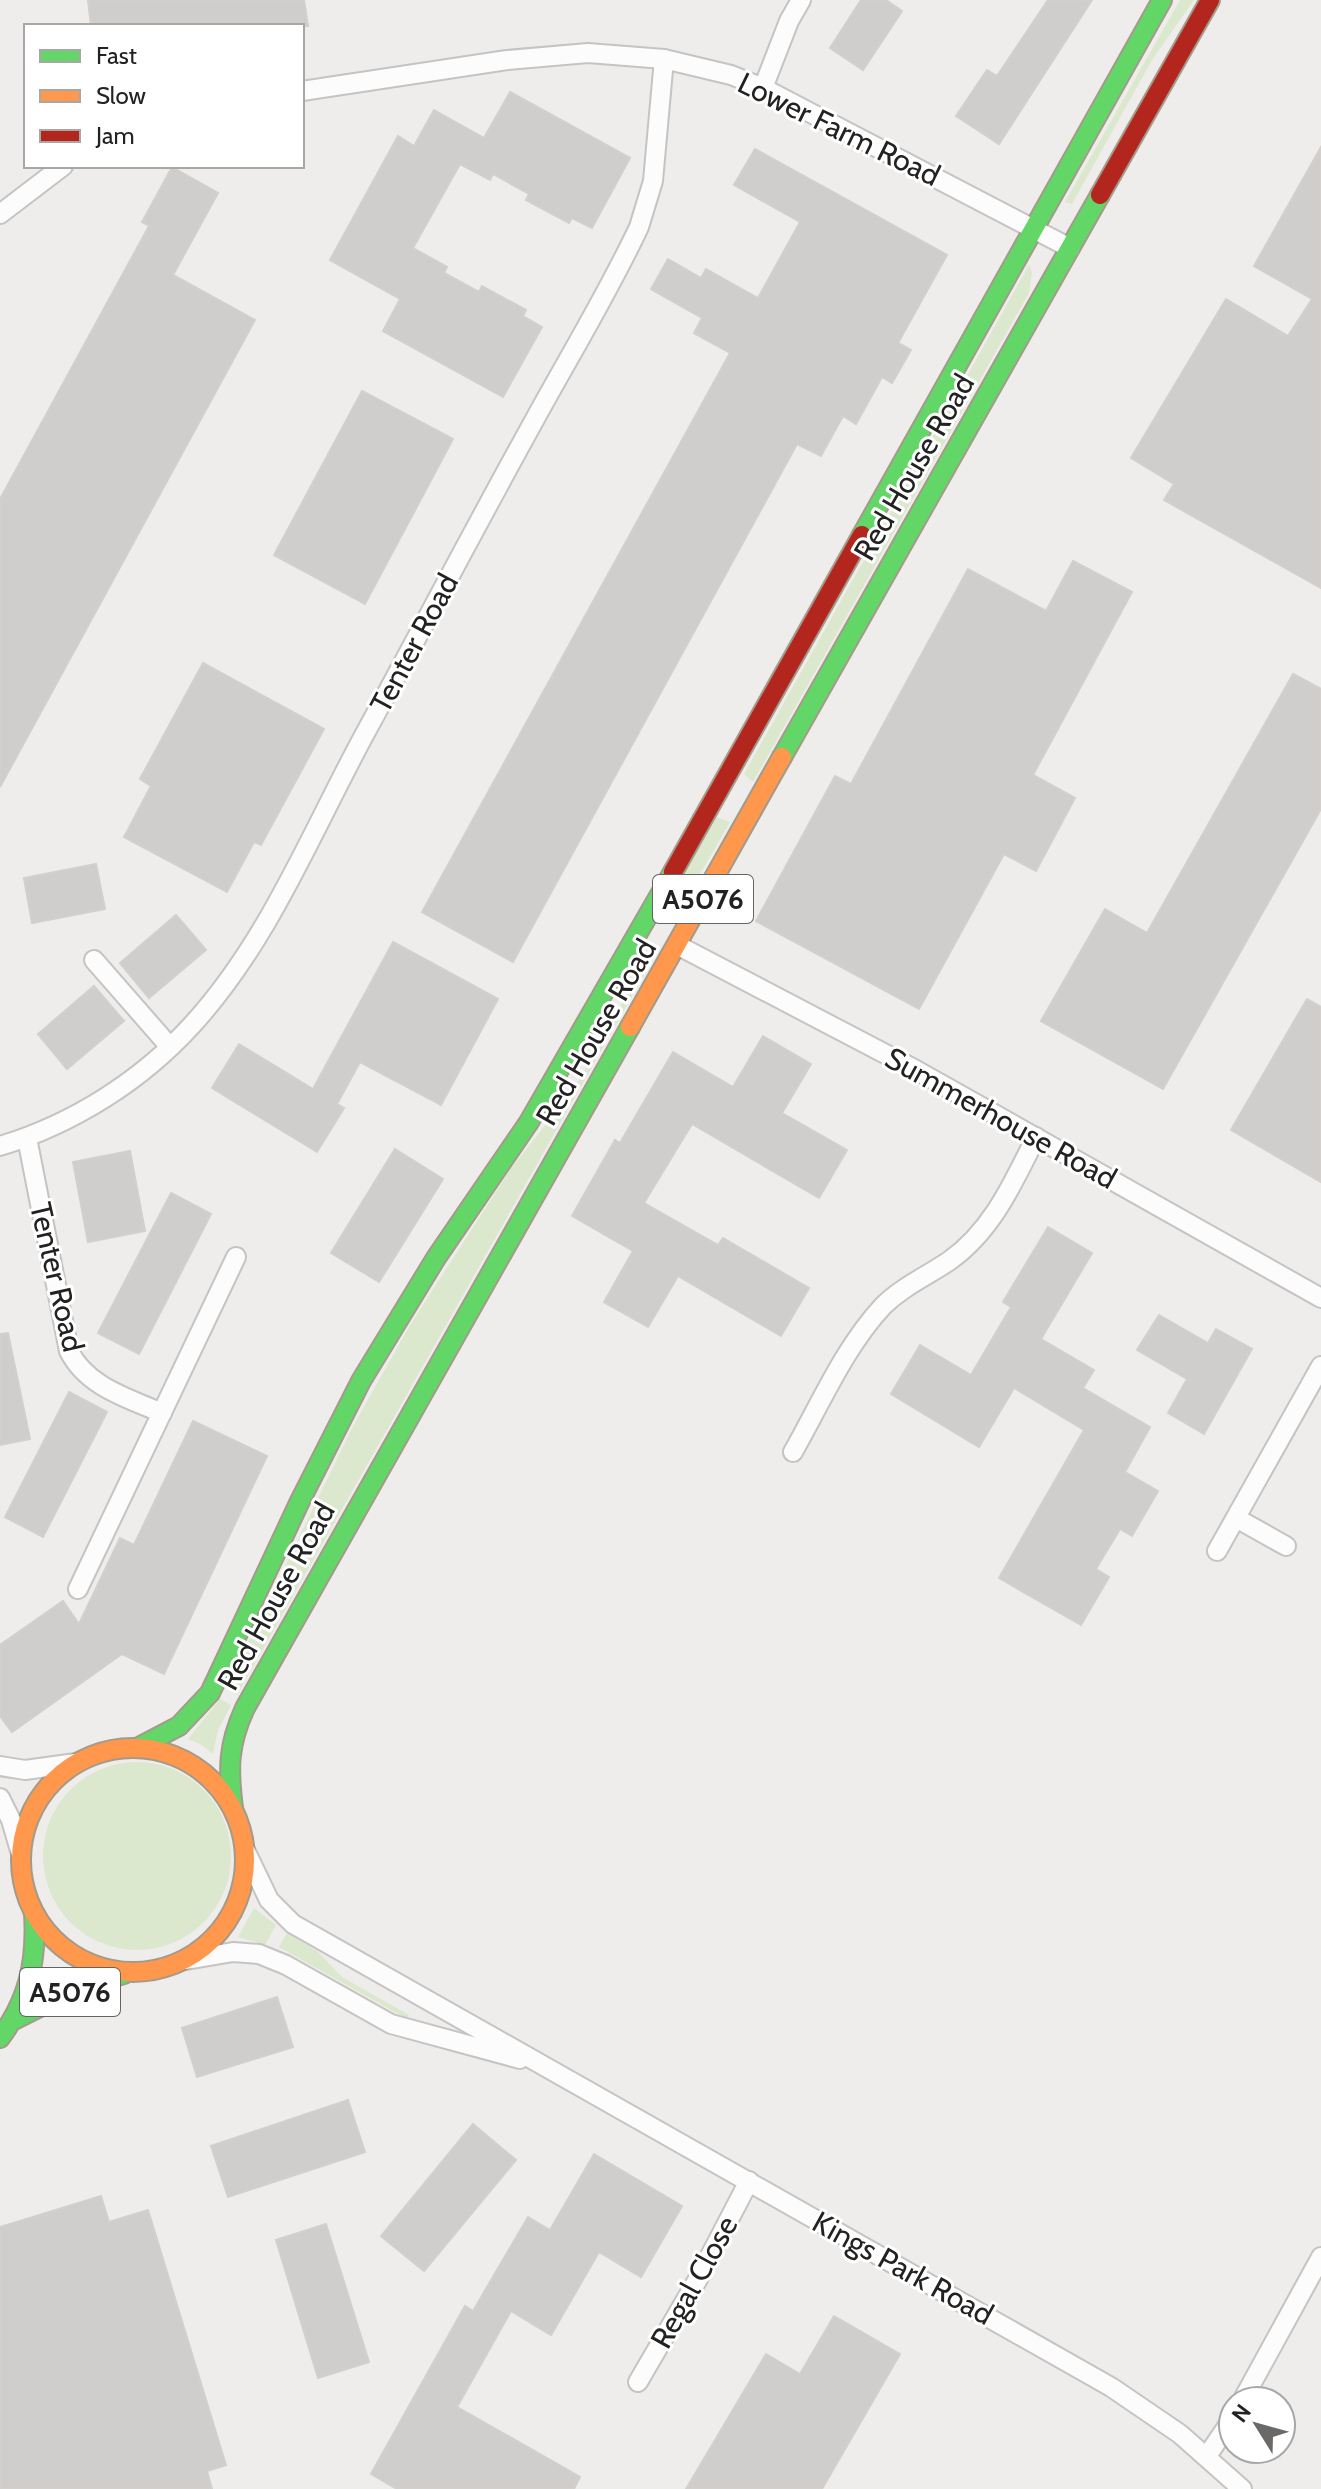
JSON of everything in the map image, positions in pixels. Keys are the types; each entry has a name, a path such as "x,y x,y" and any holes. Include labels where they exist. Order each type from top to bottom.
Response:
{"main road":[{"path":"139,1747 172,1734 196,1713 210,1693 300,1501 361,1381 436,1258 529,1122 645,922 1162,0"},
{"name":"Red House Road","path":"233,1808 227,1764 230,1745 245,1708 1210,0"},
{"path":"529,1122 567,1081 640,955 652,948 677,945"},
{"path":"139,1747 184,1759 204,1772 220,1788 233,1808 242,1829 246,1852 245,1874 232,1915 219,1933 186,1960 149,1972 130,1973 110,1970 74,1956 44,1930 34,1913 21,1874 21,1854 24,1832 43,1792 76,1763 118,1748 139,1747"},
{"name":"A5076","path":"0,2038 14,2020 33,1972 37,1947 34,1913"},
{"name":"A5076","path":"14,2020 80,1987 130,1973"}],"street":[{"path":"763,88 789,21 801,0"},
{"name":"Lower Farm Road","path":"304,91 558,54 618,53 664,59 731,75 763,88 1070,248"},
{"name":"Tenter Road","path":"0,1146 27,1138 100,1101 170,1047 222,989 269,915 629,248 653,181 664,59"},
{"path":"0,214 60,168"},
{"name":"Summerhouse Road","path":"677,945 916,1070 1321,1298"},
{"path":"94,960 170,1047"},
{"path":"793,1452 866,1326 886,1303 947,1262 980,1233 1009,1191 1036,1137"},
{"name":"Tenter Road","path":"27,1138 69,1351 83,1372 100,1385 162,1413"},
{"path":"78,1589 236,1257"},
{"path":"1217,1551 1321,1366"},
{"path":"1236,1518 1286,1546"},
{"path":"0,1766 25,1770 76,1763"},
{"path":"0,1798 11,1820 21,1854"},
{"name":"Kings Park Road","path":"246,1852 269,1900 293,1924 1111,2387 1207,2456 1242,2489"},
{"name":"Kings Park Road","path":"186,1960 233,1952 259,1954 286,1965 391,2024 550,2067"},
{"name":"Regal Close","path":"638,2382 698,2279 749,2181"},
{"path":"1251,2385 1321,2257"},
{"path":"1207,2456 1217,2441"}],"green space":[{"path":"1180,0 1194,0 1152,60 1072,204 1065,202"},
{"path":"1029,265 1032,273 1029,293 753,782 744,774"},
{"path":"717,817 730,822 677,914 679,883"},
{"path":"640,972 644,975 237,1695 226,1688 352,1428 410,1325 510,1170 574,1088"},
{"path":"220,1699 231,1705 218,1730 213,1754 188,1739"},
{"path":"137,1762 173,1770 203,1790 223,1820 231,1856 223,1892 203,1922 173,1942 137,1950 101,1942 71,1922 51,1892 43,1856 51,1820 71,1790 101,1770"},
{"path":"254,1908 276,1925 265,1945 238,1937"},
{"path":"287,1933 317,1951 342,1977 409,2015 407,2019 279,1947"}],"building":[{"path":"88,0 304,0 308,26 304,24 91,24"},
{"path":"861,0 886,0 902,11 863,70 830,48"},
{"path":"1048,0 1092,0 999,144 956,116 987,70 997,76"},
{"path":"510,92 630,158 592,228 572,218 569,223 526,200 529,194 493,174 490,180 460,164 413,248 447,267 444,273 479,292 482,286 526,310 523,316 542,327 503,397 383,331 400,299 330,260 398,136 414,146 434,110 484,138"},
{"path":"1321,147 1321,588 1164,500 1174,484 1131,458 1226,299 1288,336 1312,299 1254,266"},
{"path":"755,149 947,255 898,343 911,350 892,383 882,377 856,424 843,416 821,456 797,444 513,962 422,912 730,353 694,333 702,318 651,289 668,259 701,278 706,269 758,298 800,222 734,185"},
{"path":"171,168 218,193 173,275 255,320 0,787 0,499 149,226 142,222"},
{"path":"362,391 453,439 365,604 274,555"},
{"path":"1073,561 1132,592 1033,775 1075,798 1036,871 1004,854 919,1009 756,921 835,776 851,784 968,569 1046,611"},
{"path":"203,663 324,729 261,845 254,842 227,892 124,837 151,786 140,779"},
{"path":"1293,674 1321,689 1321,809 1163,1089 1041,1021 1105,909 1147,933"},
{"path":"96,864 105,909 32,923 24,878"},
{"path":"176,915 206,950 149,998 120,963"},
{"path":"393,942 498,999 441,1105 360,1062 337,1104 344,1108 317,1152 212,1088 239,1044 313,1089"},
{"path":"94,986 124,1021 67,1069 38,1034"},
{"path":"1307,999 1321,1007 1321,1182 1231,1130"},
{"path":"763,1036 811,1064 782,1113 847,1150 819,1198 692,1124 644,1203 718,1245 723,1238 809,1288 781,1336 678,1276 648,1327 604,1302 633,1251 572,1216 615,1140 620,1143 673,1052 733,1087"},
{"path":"395,1149 443,1179 379,1282 331,1253"},
{"path":"130,1151 145,1231 88,1242 73,1162"},
{"path":"171,1193 211,1214 139,1354 98,1333"},
{"path":"1048,1227 1092,1253 1041,1339 1094,1370 1083,1388 1150,1427 1125,1472 1158,1491 1132,1536 1120,1529 1096,1569 1109,1577 1081,1625 999,1578 1084,1430 1014,1388 979,1447 891,1394 920,1345 971,1375 1011,1307 1003,1302"},
{"path":"1159,1315 1208,1343 1216,1329 1252,1349 1204,1434 1168,1413 1187,1379 1137,1350"},
{"path":"8,1333 30,1439 0,1445 0,1334"},
{"path":"69,1392 107,1412 43,1537 5,1517"},
{"path":"193,1421 267,1456 164,1674 122,1654 12,1732 0,1716 0,1645 63,1601 79,1624 120,1538 134,1545"},
{"path":"277,1997 293,2047 197,2077 182,2028"},
{"path":"348,2100 365,2152 228,2197 211,2146"},
{"path":"473,2124 516,2160 424,2271 381,2236"},
{"path":"594,2154 682,2206 641,2277 599,2252 551,2335 511,2311 457,2407 580,2477 574,2489 397,2489 371,2474 465,2306 473,2311 528,2217 550,2230"},
{"path":"101,2196 109,2222 148,2210 226,2465 207,2471 212,2489 0,2489 0,2227"},
{"path":"326,2224 369,2362 318,2378 276,2240"},
{"path":"834,2316 900,2354 822,2489 686,2489 766,2354 800,2374"}],"traffic: fast":[{"path":"862,535 1162,0"},
{"path":"782,757 1100,195"},
{"path":"139,1747 179,1726 210,1693 300,1501 361,1381 436,1258 529,1122 673,872"},
{"path":"233,1808 231,1757 235,1734 245,1708 630,1027"},
{"path":"0,2038 18,2009 29,1979 34,1947 34,1913"},
{"path":"14,2020 80,1987 124,1974"}],"traffic: slow":[{"path":"630,1027 782,757"},
{"path":"133,1748 176,1756 212,1781 237,1817 245,1860 237,1903 212,1939 176,1964 133,1972 90,1964 54,1939 29,1903 21,1860 29,1817 54,1781 90,1756 133,1748"}],"traffic: jam":[{"path":"1100,195 1210,0"},
{"path":"673,872 862,535"}]}
